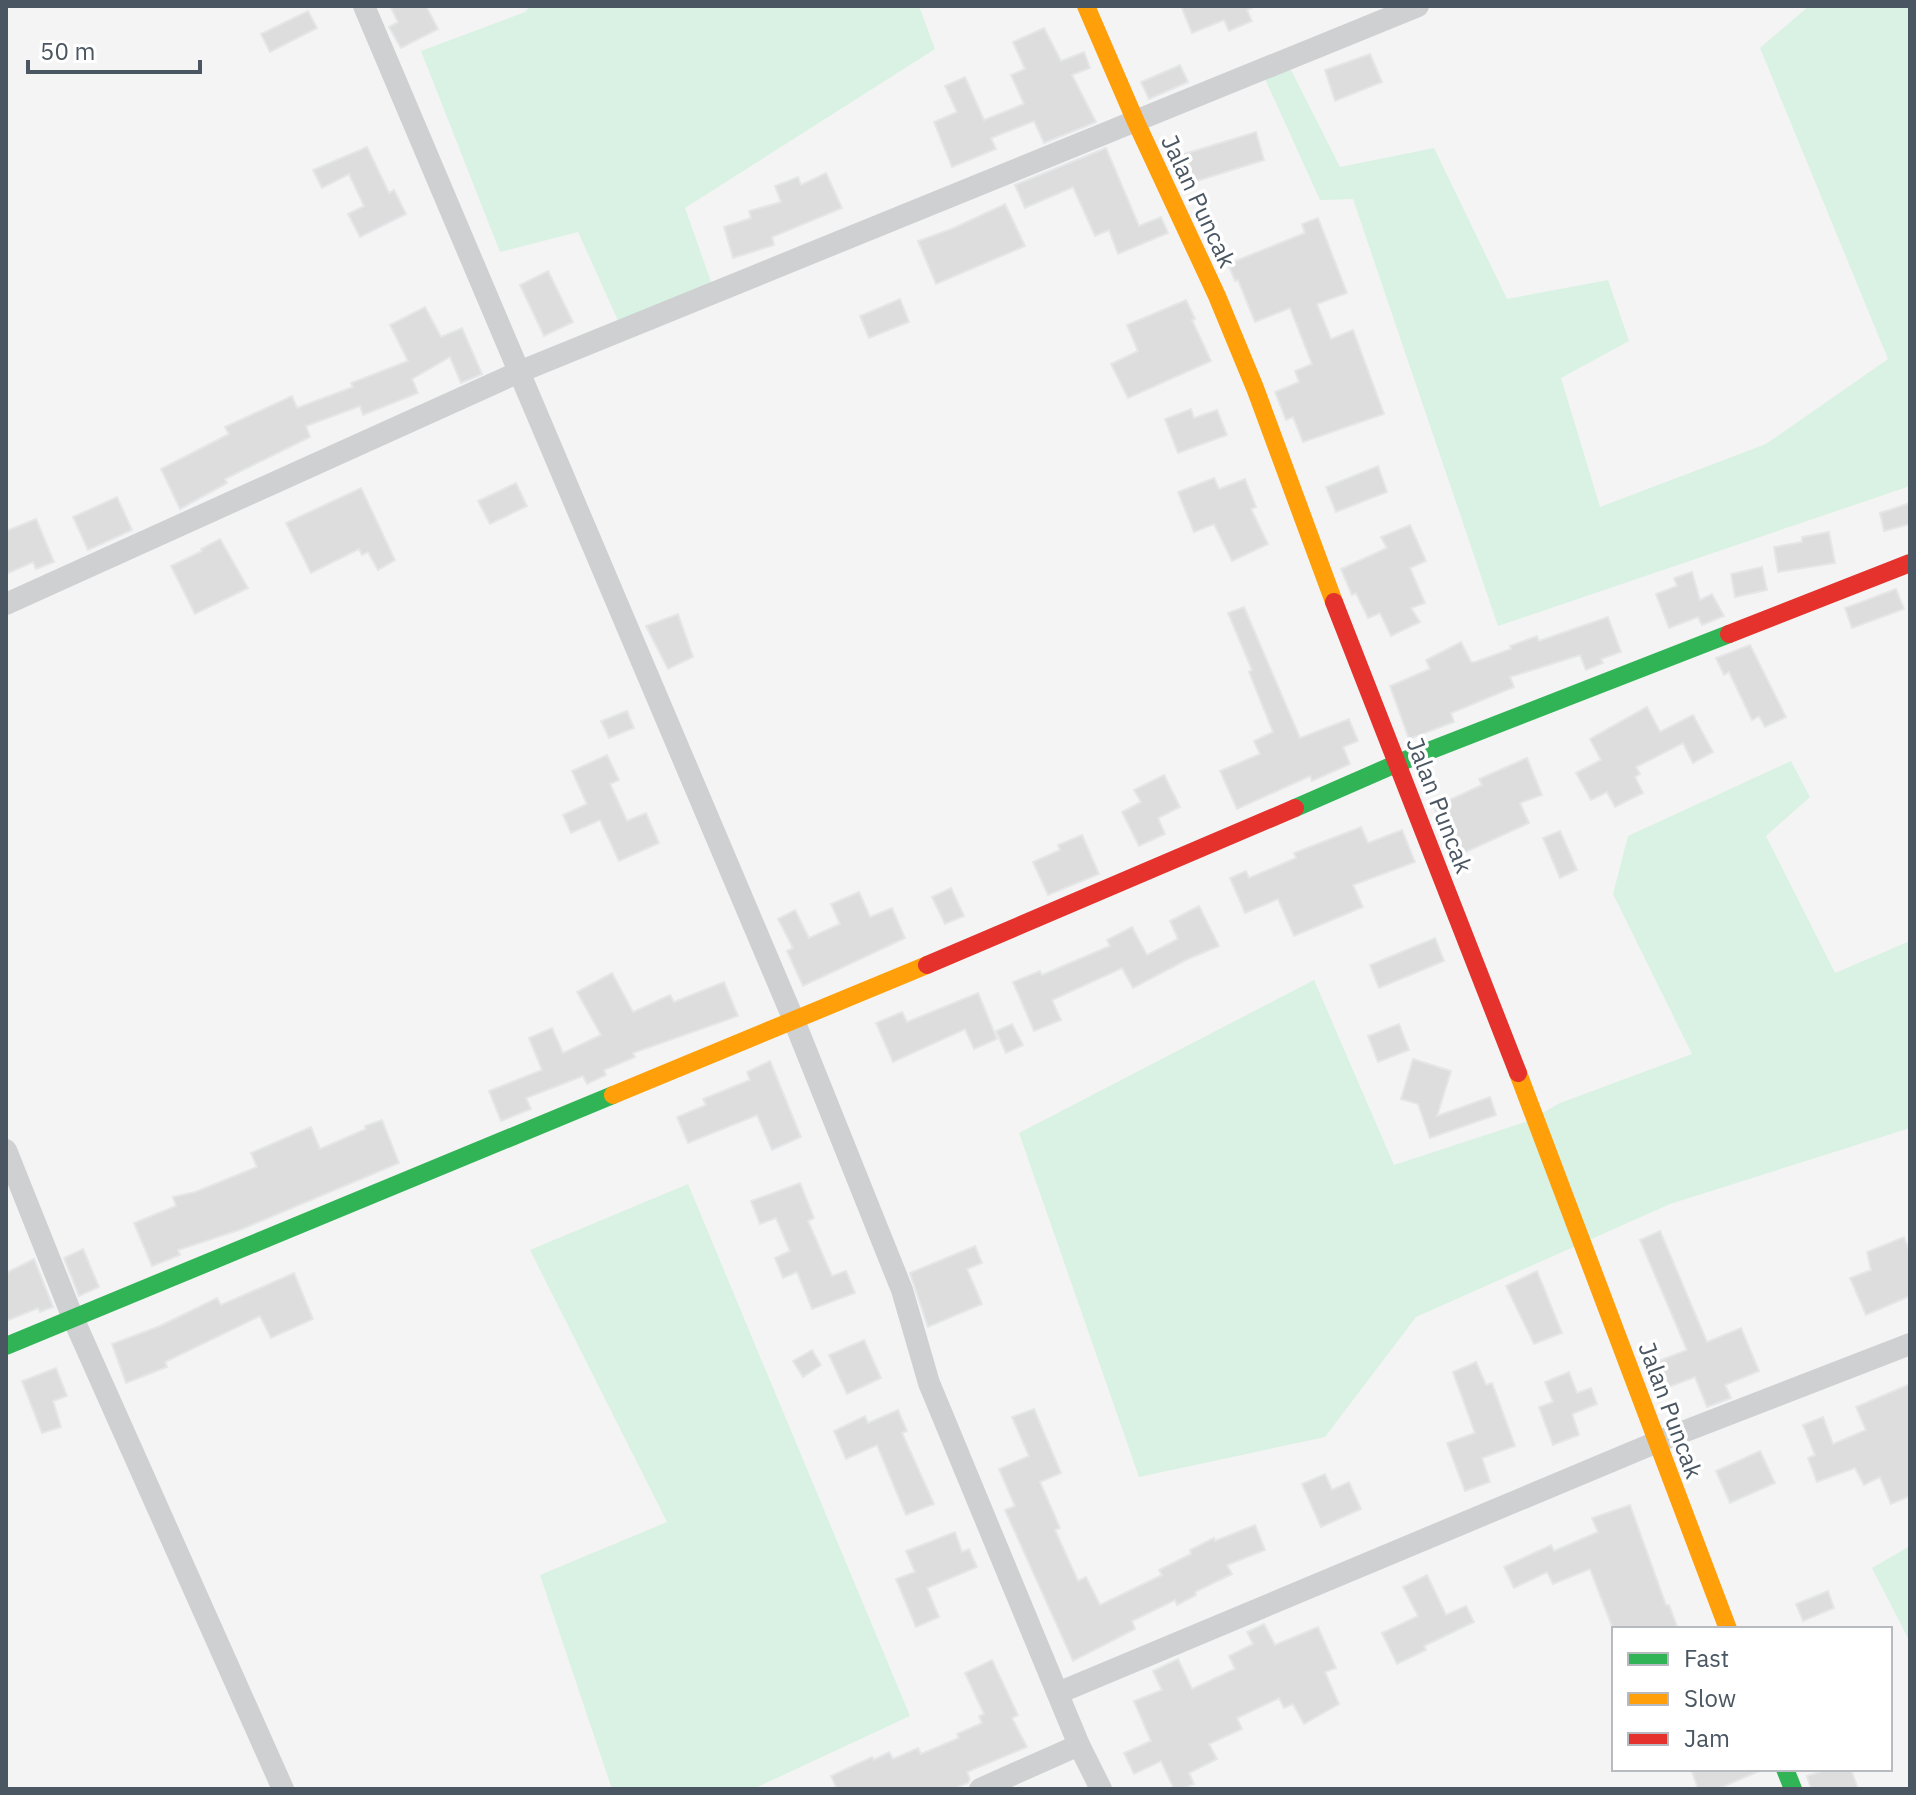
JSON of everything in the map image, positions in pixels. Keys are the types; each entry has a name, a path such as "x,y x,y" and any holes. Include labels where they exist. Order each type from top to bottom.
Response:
{"street":[{"path":"364,6 793,1018 895,1271 929,1383 1079,1745 1101,1789"},
{"name":"Jalan Puncak","path":"1086,6 1238,345 1319,564 1552,1158 1727,1627"},
{"path":"6,604 519,372 1418,6"},
{"path":"6,1346 1103,892 1398,763 1910,563"},
{"path":"6,1150 73,1318 283,1789"},
{"path":"1058,1693 1657,1442 1910,1344"},
{"path":"980,1789 1079,1745"}],"green space":[{"path":"530,6 919,6 935,49 685,208 715,293 625,336 578,232 500,252 421,51 525,12"},
{"path":"1809,6 1910,6 1910,486 1498,626 1353,199 1320,200 1261,70 1288,64 1340,167 1434,148 1507,299 1608,280 1629,341 1561,378 1600,507 1766,444 1888,359 1760,48"},
{"path":"1791,761 1810,797 1766,836 1835,973 1910,941 1910,1128 1670,1204 1416,1317 1325,1437 1139,1477 1019,1133 1314,980 1394,1165 1528,1121 1560,1103 1692,1054 1613,894 1628,836"},
{"path":"688,1184 910,1716 753,1789 612,1789 540,1575 667,1522 530,1250"},
{"path":"1910,1546 1910,1642 1872,1568"}],"building":[{"path":"390,6 426,6 438,29 401,48 389,27 398,22"},
{"path":"1181,6 1256,6 1247,10 1252,21 1229,31 1224,20 1192,33"},
{"path":"308,11 317,28 270,52 261,34"},
{"path":"1044,28 1061,61 1084,52 1090,68 1072,75 1096,122 1044,143 1034,121 991,138 996,149 952,167 934,122 957,112 945,86 965,77 984,120 1024,104 1011,75 1025,69 1013,42"},
{"path":"1370,54 1382,82 1335,101 1325,70"},
{"path":"1180,65 1188,82 1149,99 1141,82"},
{"path":"1256,132 1264,160 1187,184 1178,156"},
{"path":"367,147 389,193 394,190 406,214 360,237 348,214 364,206 349,174 322,188 313,170"},
{"path":"1106,148 1139,226 1161,217 1168,233 1118,254 1109,230 1095,236 1073,187 1025,208 1015,185"},
{"path":"826,173 842,208 772,237 774,245 733,258 724,227 751,218 749,211 781,202 775,186 798,177 801,185"},
{"path":"1005,204 1025,246 936,284 918,241"},
{"path":"1318,218 1347,293 1317,304 1331,339 1353,330 1384,414 1303,442 1293,417 1286,420 1275,392 1299,382 1295,371 1312,364 1290,308 1255,322 1228,264 1305,233 1302,224"},
{"path":"548,271 573,322 544,336 520,285"},
{"path":"900,299 909,322 869,338 860,316"},
{"path":"1186,300 1211,361 1128,398 1111,364 1138,351 1127,325"},
{"path":"425,307 441,337 462,328 482,374 461,383 450,357 412,379 418,393 363,415 360,406 306,426 310,437 225,479 227,483 180,509 161,469 229,434 225,427 292,396 297,408 353,387 351,383 408,361 390,325"},
{"path":"1191,409 1194,418 1217,410 1227,435 1178,453 1165,419"},
{"path":"1378,466 1387,492 1336,512 1326,487"},
{"path":"1214,478 1219,489 1245,479 1256,507 1251,509 1268,544 1232,561 1214,524 1194,532 1178,492"},
{"path":"516,483 527,506 490,524 478,501"},
{"path":"361,488 395,560 378,570 368,552 362,555 359,549 311,573 286,523"},
{"path":"117,497 132,530 88,550 73,517"},
{"path":"1910,503 1910,524 1884,531 1880,513"},
{"path":"36,519 54,562 36,569 33,562 6,574 6,531"},
{"path":"1410,525 1426,561 1410,568 1425,603 1411,608 1420,622 1391,636 1380,613 1368,618 1356,593 1352,595 1341,569 1387,548 1381,537"},
{"path":"1829,532 1835,563 1778,572 1774,547 1802,542 1802,537"},
{"path":"220,539 248,588 195,614 171,566"},
{"path":"1762,567 1767,590 1735,597 1731,574"},
{"path":"1692,572 1700,600 1712,594 1724,616 1702,625 1698,617 1669,628 1656,594 1677,586 1674,578"},
{"path":"1896,589 1904,609 1852,628 1845,608"},
{"path":"1244,607 1300,738 1349,719 1358,741 1343,747 1350,764 1312,781 1310,776 1237,809 1220,771 1260,754 1254,741 1273,732 1228,613"},
{"path":"678,614 693,657 668,669 646,626"},
{"path":"1608,617 1621,652 1601,659 1603,663 1586,670 1580,655 1510,677 1514,687 1451,713 1454,722 1409,739 1390,686 1430,669 1426,660 1461,642 1471,662 1475,662 1537,636 1539,641"},
{"path":"1750,645 1786,717 1765,727 1759,716 1752,720 1729,672 1724,675 1716,658"},
{"path":"1647,707 1660,732 1693,715 1713,752 1693,763 1683,743 1636,767 1640,774 1635,777 1643,793 1615,807 1607,792 1591,800 1576,773 1601,760 1590,739"},
{"path":"627,711 634,728 609,738 601,721"},
{"path":"607,755 619,780 610,784 627,821 646,813 659,843 619,861 600,820 571,833 563,815 587,804 572,771"},
{"path":"1527,758 1542,795 1520,803 1529,823 1455,857 1434,807 1482,785 1479,779"},
{"path":"1164,775 1180,807 1158,818 1165,834 1139,846 1122,812 1141,802 1134,790"},
{"path":"1361,827 1368,843 1402,830 1415,862 1353,885 1363,907 1294,936 1278,899 1245,913 1230,878 1246,871 1249,878 1296,858 1294,853"},
{"path":"1560,831 1577,870 1560,878 1543,838"},
{"path":"1082,835 1099,874 1048,895 1033,862 1060,850 1058,845"},
{"path":"951,888 964,916 945,924 932,897"},
{"path":"859,892 870,917 892,908 905,938 803,986 787,951 793,948 778,919 795,910 809,938 840,924 831,904"},
{"path":"1199,906 1219,946 1133,988 1122,968 1052,1000 1061,1020 1034,1031 1013,982 1040,971 1042,975 1110,946 1107,940 1132,927 1147,955 1178,939 1170,921"},
{"path":"1435,938 1444,961 1379,988 1370,965"},
{"path":"612,973 633,1012 670,995 674,1002 724,982 738,1016 633,1053 635,1057 604,1070 606,1075 587,1084 583,1076 526,1098 531,1109 501,1121 489,1091 542,1070 529,1038 552,1028 563,1053 601,1035 577,992"},
{"path":"978,993 997,1039 974,1049 965,1029 893,1062 876,1023 902,1012 907,1022"},
{"path":"1012,1024 1023,1045 1006,1053 996,1031"},
{"path":"1399,1024 1409,1050 1378,1062 1368,1036"},
{"path":"1413,1059 1451,1071 1437,1116 1490,1097 1496,1115 1430,1138 1418,1104 1401,1099"},
{"path":"770,1061 801,1137 772,1150 757,1115 688,1143 677,1117 706,1105 703,1099 750,1080 747,1072"},
{"path":"382,1120 399,1163 242,1229 178,1250 180,1255 152,1266 134,1223 176,1206 173,1197 195,1192 257,1167 251,1153 311,1127 320,1149"},
{"path":"800,1183 814,1218 808,1221 832,1276 846,1271 855,1293 812,1309 797,1272 783,1278 775,1258 790,1251 776,1218 760,1224 751,1201"},
{"path":"1660,1231 1707,1342 1741,1328 1759,1371 1725,1385 1731,1398 1707,1407 1695,1377 1658,1391 1648,1365 1687,1350 1640,1240"},
{"path":"1904,1237 1910,1253 1910,1296 1866,1315 1850,1278 1871,1270 1867,1252"},
{"path":"975,1246 982,1263 967,1269 982,1304 928,1327 910,1273"},
{"path":"83,1249 99,1287 79,1296 64,1258"},
{"path":"34,1259 53,1307 40,1312 38,1308 6,1321 6,1273"},
{"path":"1537,1271 1562,1333 1534,1344 1506,1286"},
{"path":"294,1273 313,1319 271,1338 260,1316 165,1362 167,1367 126,1383 112,1344 160,1326 217,1298 221,1305"},
{"path":"864,1340 881,1378 847,1394 829,1355"},
{"path":"812,1350 821,1365 803,1377 793,1361"},
{"path":"1476,1362 1486,1385 1492,1383 1515,1446 1482,1458 1490,1482 1465,1491 1447,1443 1475,1433 1453,1372"},
{"path":"56,1368 67,1396 53,1401 61,1427 42,1433 22,1381"},
{"path":"1569,1372 1577,1393 1591,1388 1597,1404 1572,1414 1579,1435 1553,1445 1539,1407 1553,1402 1545,1382"},
{"path":"1910,1384 1910,1496 1891,1504 1880,1477 1864,1485 1855,1468 1817,1482 1808,1458 1815,1455 1803,1425 1823,1417 1833,1444 1866,1430 1856,1407"},
{"path":"1034,1409 1061,1473 1040,1482 1060,1528 1055,1530 1078,1581 1086,1577 1100,1605 1162,1575 1159,1570 1214,1538 1215,1541 1255,1525 1265,1550 1227,1565 1232,1574 1195,1592 1196,1595 1177,1605 1175,1600 1132,1621 1135,1629 1073,1661 1005,1510 1015,1506 999,1469 1029,1456 1012,1417"},
{"path":"898,1410 907,1431 902,1433 934,1504 906,1515 877,1445 846,1459 834,1431 865,1416 868,1423"},
{"path":"1760,1451 1775,1483 1730,1503 1716,1471"},
{"path":"1325,1474 1332,1490 1349,1482 1361,1509 1321,1527 1302,1484"},
{"path":"1630,1505 1666,1605 1669,1605 1677,1627 1612,1627 1590,1569 1553,1584 1547,1572 1514,1588 1504,1567 1551,1545 1554,1551 1598,1532 1592,1518"},
{"path":"955,1532 962,1552 969,1549 977,1567 927,1588 939,1617 916,1627 896,1579 915,1572 906,1551"},
{"path":"1427,1575 1446,1615 1466,1606 1474,1622 1424,1646 1426,1650 1397,1664 1382,1633 1418,1616 1403,1587"},
{"path":"1828,1591 1834,1608 1803,1621 1796,1604"},
{"path":"1264,1624 1275,1645 1318,1627 1336,1668 1325,1672 1339,1704 1304,1724 1293,1704 1284,1708 1279,1698 1237,1718 1242,1729 1209,1744 1217,1759 1189,1773 1194,1784 1182,1789 1174,1789 1161,1761 1134,1774 1124,1753 1151,1741 1134,1701 1162,1690 1153,1671 1178,1659 1192,1689 1235,1669 1229,1656 1253,1644 1247,1632"},
{"path":"992,1660 1018,1715 1012,1718 1027,1747 967,1772 968,1783 953,1789 837,1789 831,1776 872,1757 874,1760 889,1752 893,1759 918,1748 921,1754 959,1738 957,1734 982,1723 979,1716 984,1714 965,1673"},
{"path":"1692,1771 1759,1771 1718,1789 1698,1789"},
{"path":"1822,1771 1852,1771 1858,1789 1811,1789 1807,1776"}],"traffic: fast":[{"path":"1295,808 1398,763 1729,634"},
{"path":"6,1346 613,1095"},
{"path":"1786,1771 1793,1789"}],"traffic: slow":[{"path":"1086,6 1217,296 1255,388 1334,602"},
{"path":"613,1095 927,965"},
{"path":"1518,1073 1727,1627"}],"traffic: jam":[{"path":"1729,634 1910,563"},
{"path":"1334,602 1518,1073"},
{"path":"927,965 1295,808"}]}
